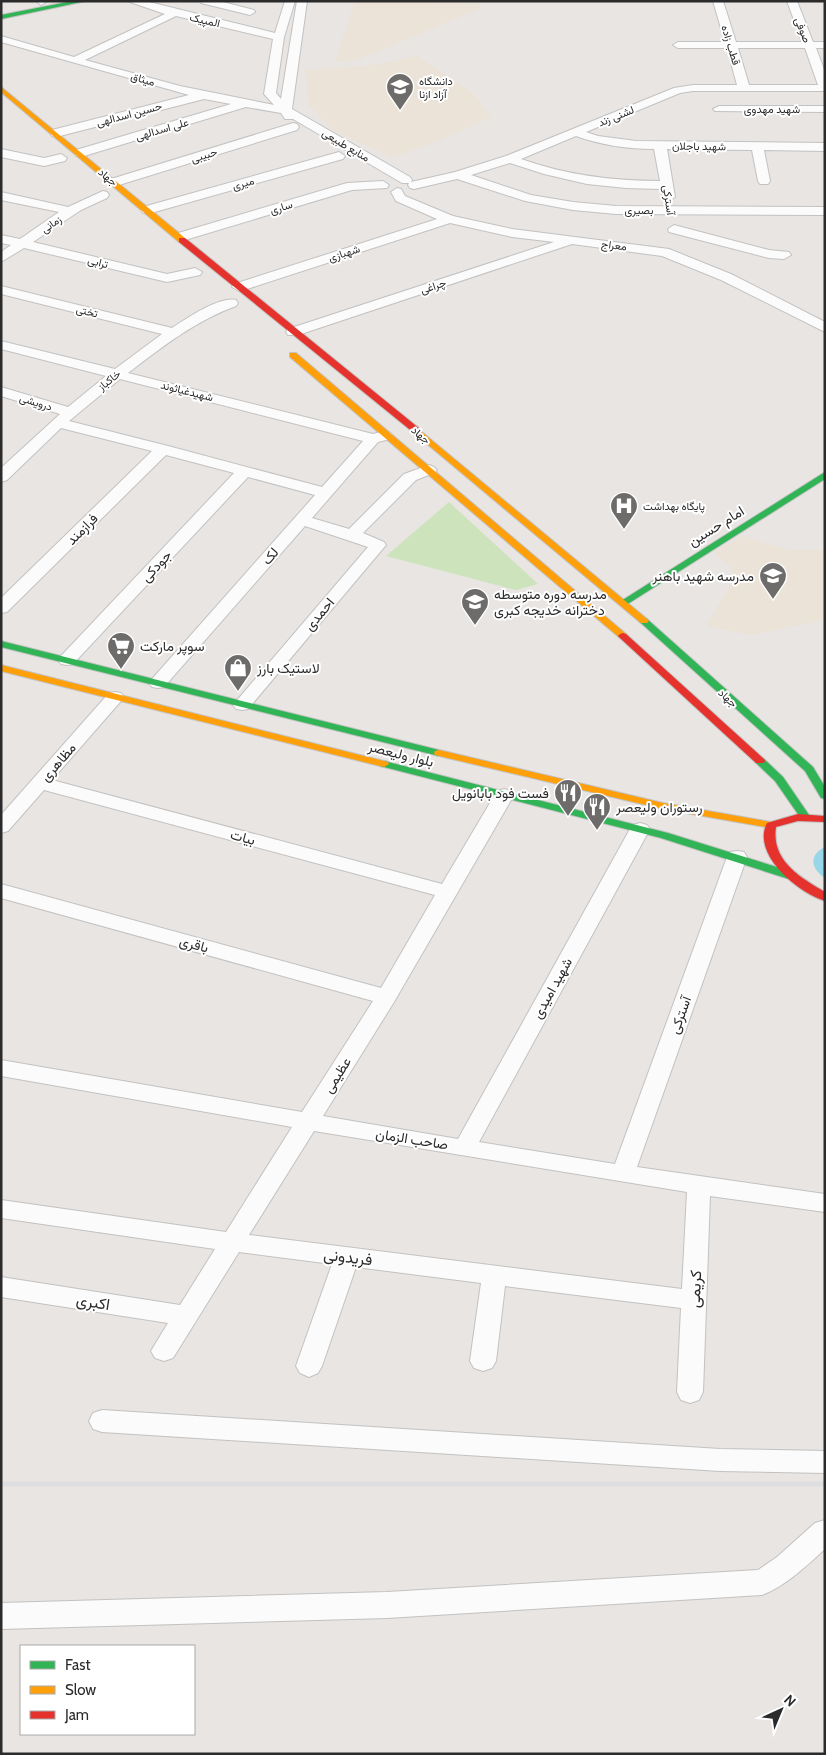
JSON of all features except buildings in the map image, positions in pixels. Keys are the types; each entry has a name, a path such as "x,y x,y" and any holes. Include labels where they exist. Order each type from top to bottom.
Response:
{"main road":[{"path":"1,17 83,1"},
{"path":"1,9 42,2"},
{"name":"جهاد","path":"1,88 239,288 364,388 624,603 809,769 825,796"},
{"path":"57,155 72,168"},
{"name":"جهاد","path":"91,184 107,198"},
{"path":"180,259 198,275"},
{"name":"جهاد","path":"282,346 340,394 380,437 429,470 606,620 779,779 804,815"},
{"path":"340,394 364,388"},
{"name":"امام حسین","path":"624,603 825,475"},
{"path":"476,510 504,504"},
{"name":"بلوار ولیعصر","path":"1,644 242,705 668,822 737,857 792,876"},
{"name":"بلوار ولیعصر","path":"1,668 640,828 668,822 728,820 771,826"},
{"path":"779,779 809,769"},
{"path":"825,818 804,815 784,818 771,826 768,838 773,853 786,871 807,888 825,897"}],"street":[{"name":"المپیک","path":"132,1 279,37"},
{"path":"205,1 250,12"},
{"name":"منابع طبیعی","path":"290,1 279,37 270,94 286,110 406,187"},
{"name":"منابع طبیعی","path":"302,1 294,40 286,110 293,127 385,184 389,190 406,187"},
{"name":"قطب زاده","path":"718,1 744,88"},
{"name":"صوفی","path":"792,1 825,88"},
{"path":"76,60 175,13"},
{"name":"میثاق","path":"1,39 202,95 244,105 286,110"},
{"path":"678,45 825,45"},
{"name":"لشنی زند","path":"406,187 458,175 510,159 678,90 825,88"},
{"name":"حسین اسدالهی","path":"56,133 202,95"},
{"name":"علی اسدالهی","path":"80,153 244,105"},
{"name":"شهید مهدوی","path":"719,109 825,109"},
{"name":"حبیبی","path":"115,182 293,127"},
{"name":"شهید باجلان","path":"575,132 619,143 660,146 825,147"},
{"name":"آسترکی","path":"660,146 674,228 667,248"},
{"path":"757,147 764,181"},
{"path":"1,153 44,162 57,155"},
{"path":"510,159 533,168 590,182 631,186 667,185"},
{"name":"میری","path":"147,210 347,160"},
{"name":"بصیری","path":"458,175 529,198 573,206 616,210 825,211"},
{"name":"ساری","path":"180,237 351,186 385,184"},
{"name":"معراج","path":"825,316 742,273 667,248 637,239 543,230 488,220 449,211 424,201 406,187 400,198 449,219 512,233 667,248 825,328"},
{"path":"1,196 70,211"},
{"name":"زمانی","path":"1,258 89,200 107,198"},
{"name":"شهبازی","path":"239,288 449,219"},
{"path":"674,228 769,254 784,255"},
{"name":"ترابی","path":"1,239 167,278 198,275"},
{"name":"چراغی","path":"293,332 573,240"},
{"name":"تختی","path":"1,290 172,332"},
{"name":"خاکباز","path":"1,477 56,423 172,332 215,308 231,303"},
{"name":"شهید‌غیاثوند","path":"1,345 380,437"},
{"name":"درویشی","path":"1,391 70,412"},
{"path":"56,423 163,449 325,493"},
{"name":"لک","path":"158,683 325,493 380,437"},
{"name":"فرازمند","path":"1,608 163,449"},
{"path":"352,535 410,477 429,470"},
{"name":"جودکی","path":"67,660 245,471"},
{"name":"احمدی","path":"242,705 378,545 302,520"},
{"name":"مظاهری","path":"1,827 115,697"},
{"name":"بیات","path":"40,783 447,892"},
{"name":"عظیمی","path":"164,1351 386,997 504,794"},
{"name":"شهید امیدی","path":"464,1148 640,828"},
{"name":"آسترکی","path":"623,1174 737,857"},
{"name":"باقری","path":"1,891 386,997"},
{"name":"صاحب الزمان","path":"1,1068 464,1148 699,1186 825,1203"},
{"name":"کریمی","path":"690,1392 699,1186"},
{"name":"فریدونی","path":"1,1209 232,1242 694,1300"},
{"path":"309,1366 347,1257"},
{"path":"483,1361 494,1275"},
{"name":"اکبری","path":"1,1287 186,1316"},
{"path":"102,1421 720,1460 825,1462"},
{"path":"1,1616 387,1605 762,1582 787,1566 825,1532"}],"shaded area":[{"path":"355,1 482,4 479,9 358,60 335,62"},
{"name":"دانشگاه آزاد ازنا","path":"418,56 475,95 491,117 431,144 392,157 333,130 308,105 306,70 367,66"},
{"name":"مدرسه شهید باهنر","path":"744,535 767,544 791,550 825,550 825,620 751,635 706,626 733,580 731,568 714,552"}],"green space":[{"path":"449,502 538,584 516,590 386,556"}],"water":[{"path":"825,847 825,878 814,866 813,862 816,854"}],"railway":[{"path":"1,1484 825,1484"}],"traffic: fast":[{"path":"1,17 83,1"},
{"path":"623,603 825,475"},
{"path":"644,621 809,769 825,796"},
{"path":"1,644 439,753"},
{"path":"760,761 779,779 804,815"},
{"path":"384,764 664,835 792,876"}],"traffic: slow":[{"path":"1,89 182,240"},
{"path":"293,355 623,636"},
{"path":"417,431 644,621"},
{"path":"1,668 384,764"},
{"path":"439,753 663,806 771,825"}],"traffic: jam":[{"path":"182,240 417,431"},
{"path":"623,636 760,761"},
{"path":"825,819 811,817 778,822 771,825 769,838 771,849 784,869 825,897"}],"place":[{"name":"دانشگاه آزاد ازنا","path":"400,111"},
{"name":"پایگاه بهداشت","path":"624,530"},
{"name":"مدرسه شهید باهنر","path":"773,600"},
{"name":"مدرسه دوره متوسطه دخترانه خدیجه کبری","path":"475,626"},
{"name":"سوپر مارکت","path":"121,670"},
{"name":"لاستیک بارز","path":"238,692"},
{"name":"فست فود بابانویل","path":"568,817"},
{"name":"رستوران ولیعصر","path":"597,831"}]}
